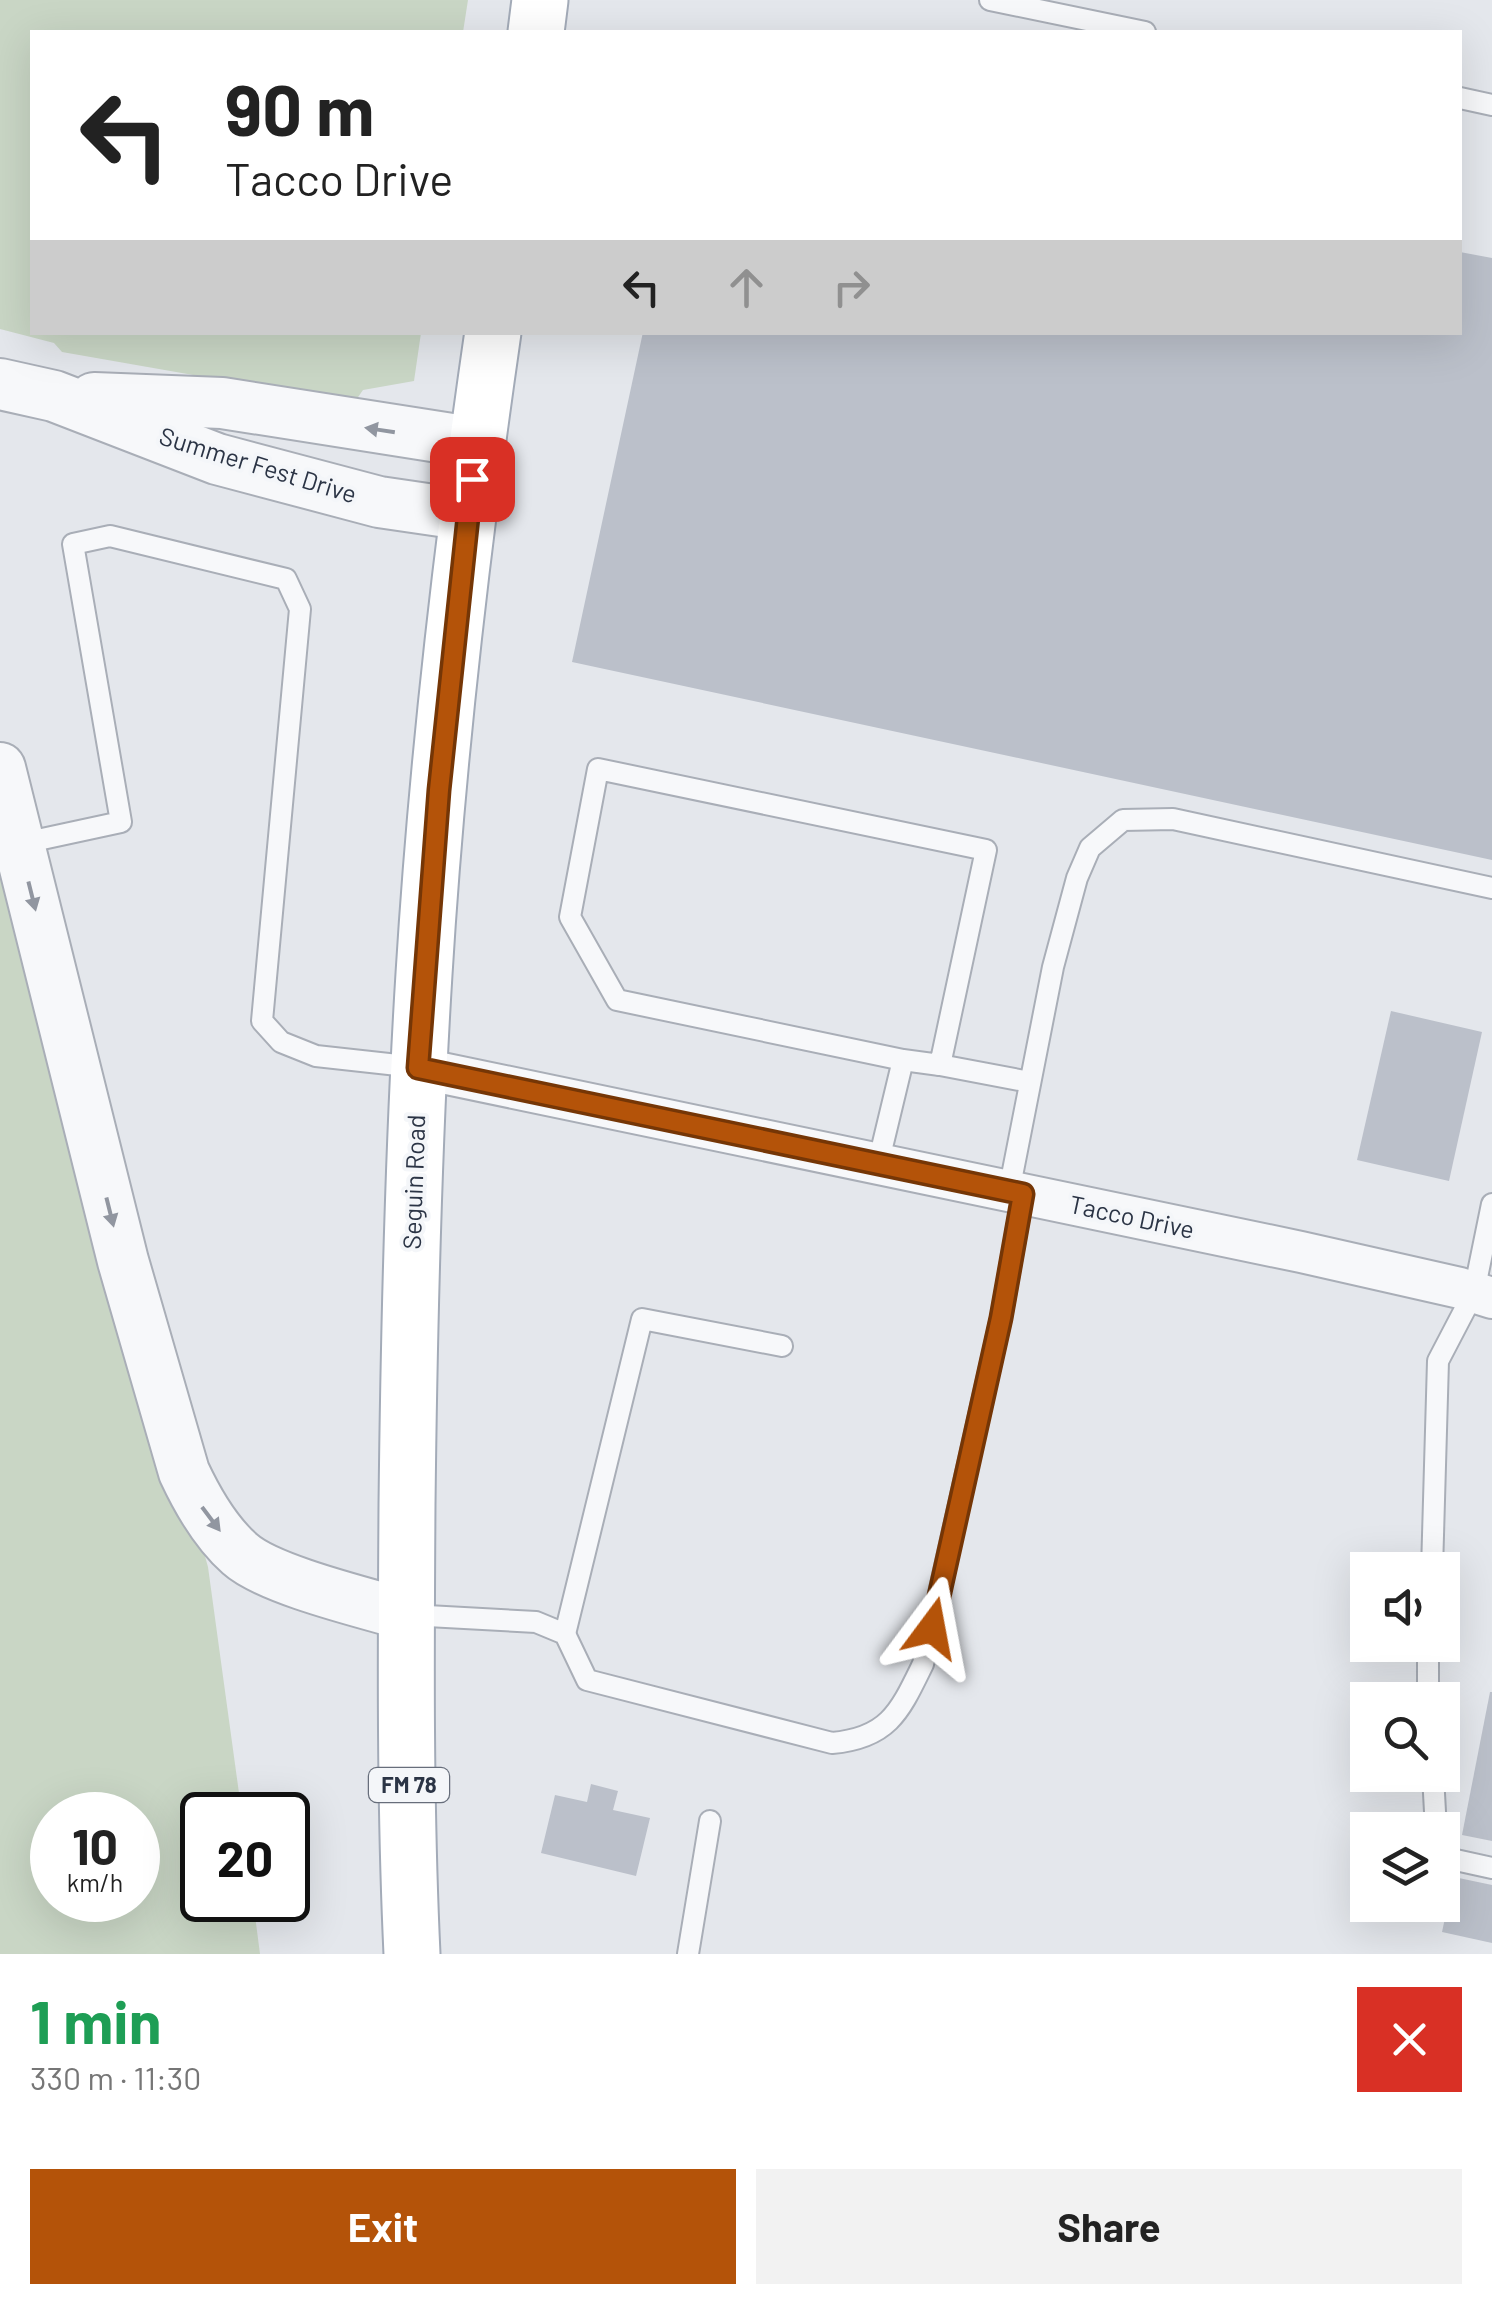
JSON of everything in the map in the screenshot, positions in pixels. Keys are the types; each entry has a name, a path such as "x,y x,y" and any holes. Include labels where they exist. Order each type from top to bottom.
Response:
{"main road":[{"path":"536,30 540,0"},
{"name":"Seguin Road","path":"412,1954 406,1615 409,1334 418,1068 439,790 476,443 492,335"}],"street":[{"name":"Summer Fest Drive","path":"0,384 54,396 218,459 380,502 468,515"},
{"name":"Summer Fest Drive","path":"54,396 222,402 476,443"},
{"path":"0,768 122,1260 184,1472 198,1502 242,1556 294,1580 406,1615"},
{"name":"Tacco Drive","path":"418,1068 1301,1252 1483,1296"}],"lane":[{"path":"990,0 1135,30"},
{"path":"1462,98 1492,105"},
{"path":"19,844 121,822 73,544 110,536 286,579 300,609 262,1021 281,1042 316,1056 418,1068"},
{"path":"940,1064 986,850 598,769 570,917 618,1000 903,1060 1030,1082"},
{"path":"782,1346 642,1319 565,1634 587,1680 832,1743 858,1740 886,1725 902,1708 923,1664 1001,1318 1030,1082 1052,967 1077,878 1090,848 1122,820 1173,819 1492,888"},
{"path":"878,1164 903,1060"},
{"path":"1433,1552 1438,1361 1483,1296 1492,1204"},
{"path":"406,1615 536,1622 565,1634"},
{"path":"688,1954 710,1821"},
{"path":"1460,1860 1492,1868"}],"green space":[{"path":"0,0 468,0 463,30 30,30 30,335 421,335 414,381 363,390 354,403 62,352 54,343 0,329"},
{"path":"0,819 208,1567 239,1792 180,1792 180,1922 256,1922 260,1954 0,1954"}],"building":[{"path":"1462,252 1492,258 1492,860 572,662 642,335 1462,335"},
{"path":"1391,1011 1482,1032 1449,1181 1357,1160"},
{"path":"1492,1692 1492,1841 1462,1835"},
{"path":"591,1784 618,1791 613,1810 650,1818 636,1876 541,1853 555,1795 587,1802"},
{"path":"1460,1878 1492,1885 1492,1943 1442,1932 1444,1922 1460,1922"}],"route":[{"path":"472,479 439,790 418,1068 1023,1194 1001,1318 932,1628"}]}
